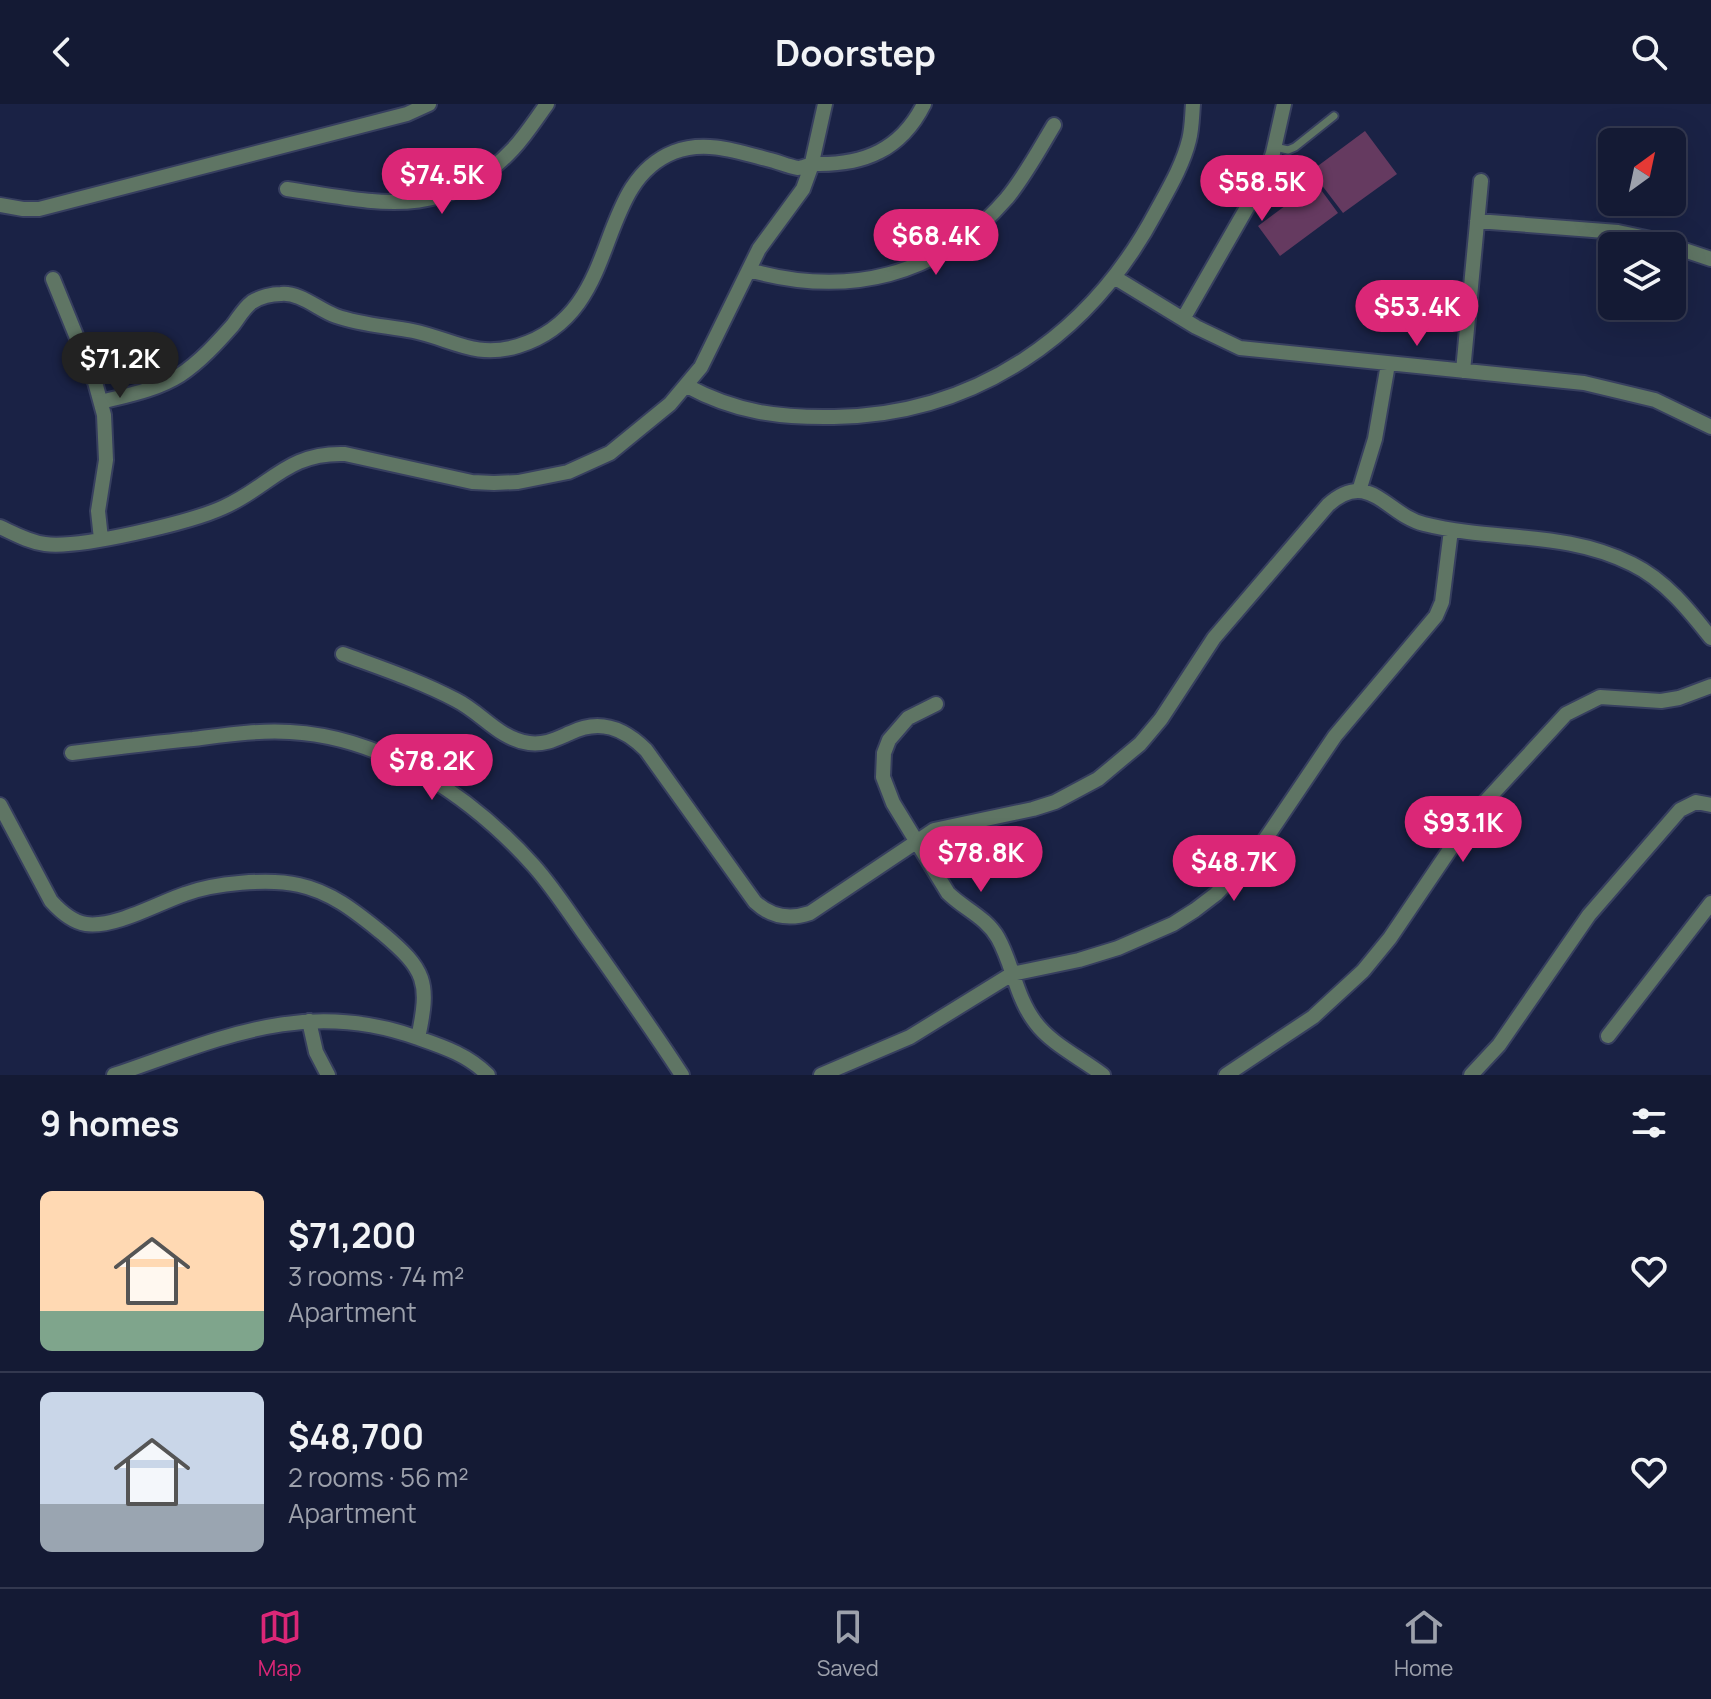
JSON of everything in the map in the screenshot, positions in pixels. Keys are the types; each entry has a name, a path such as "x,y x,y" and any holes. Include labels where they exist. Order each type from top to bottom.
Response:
{"street":[{"path":"0,205 39,209 407,114 429,104"},
{"path":"287,189 377,202 409,203 438,198 465,187 493,169 515,148 547,104"},
{"path":"0,527 31,542 47,545 71,545 101,539 225,507 287,466 326,454 345,454 472,482 518,482 568,472 610,453 670,404 701,367 759,249 803,189 825,104"},
{"path":"101,402 148,391 181,374 211,348 249,304 259,298 283,293 360,324 416,332 457,347 489,350 516,347 542,337 566,320 579,305 590,288 611,231 640,177 654,162 676,151 699,146 728,149 798,168 811,164 833,165 869,157 888,146 918,116 924,104"},
{"path":"687,386 731,406 757,412 810,417 866,417 943,401 991,381 1055,339 1114,277 1142,238 1182,158 1189,140 1193,104"},
{"path":"1183,319 1253,200 1275,147 1284,104"},
{"path":"749,270 774,277 826,284 881,277 929,259 974,231 1007,198 1054,125"},
{"path":"1463,371 1481,181"},
{"path":"1477,221 1618,232 1672,245 1711,259"},
{"path":"1114,277 1183,319 1240,348 1584,383 1655,400 1711,427"},
{"path":"53,279 101,402 107,439 98,511 101,539"},
{"path":"1359,491 1375,439 1388,364"},
{"path":"343,654 414,680 459,701 498,731 529,743 546,743 594,726 604,725 625,733 646,750 755,902 773,914 792,917 810,913 934,830 1033,809 1055,802 1098,779 1140,744 1161,719 1214,638 1328,505 1337,498 1359,491 1386,500 1405,518 1451,530 1576,543 1607,552 1636,566 1660,583 1686,606 1711,638"},
{"path":"821,1075 910,1037 1012,974 1079,960 1147,937 1195,910 1235,874 1274,829 1335,736 1436,616 1442,602 1451,530"},
{"path":"1226,1075 1313,1017 1363,971 1390,938 1474,814 1566,714 1600,697 1661,701 1711,686"},
{"path":"936,704 908,718 889,740 884,753 883,777 886,787 948,893 996,935 1028,1012 1044,1034 1103,1075"},
{"path":"72,753 230,734 292,732 354,744 400,760 458,798 533,865 650,1025 682,1075"},
{"path":"1471,1075 1499,1045 1589,915 1680,810 1696,802 1711,805"},
{"path":"0,805 51,901 61,911 85,924 119,919 189,892 235,885 271,882 297,884 326,893 407,954 420,973 425,990 418,1038"},
{"path":"1608,1036 1711,903"},
{"path":"114,1075 250,1030 337,1020 371,1025 418,1038 465,1057 488,1075"},
{"path":"309,1021 316,1052 328,1075"}],"lane":[{"path":"1275,147 1288,150 1295,147 1334,116"}],"shaded area":[{"path":"1365,131 1397,174 1343,213 1311,171"},
{"path":"1316,183 1338,213 1280,256 1258,226"}]}
